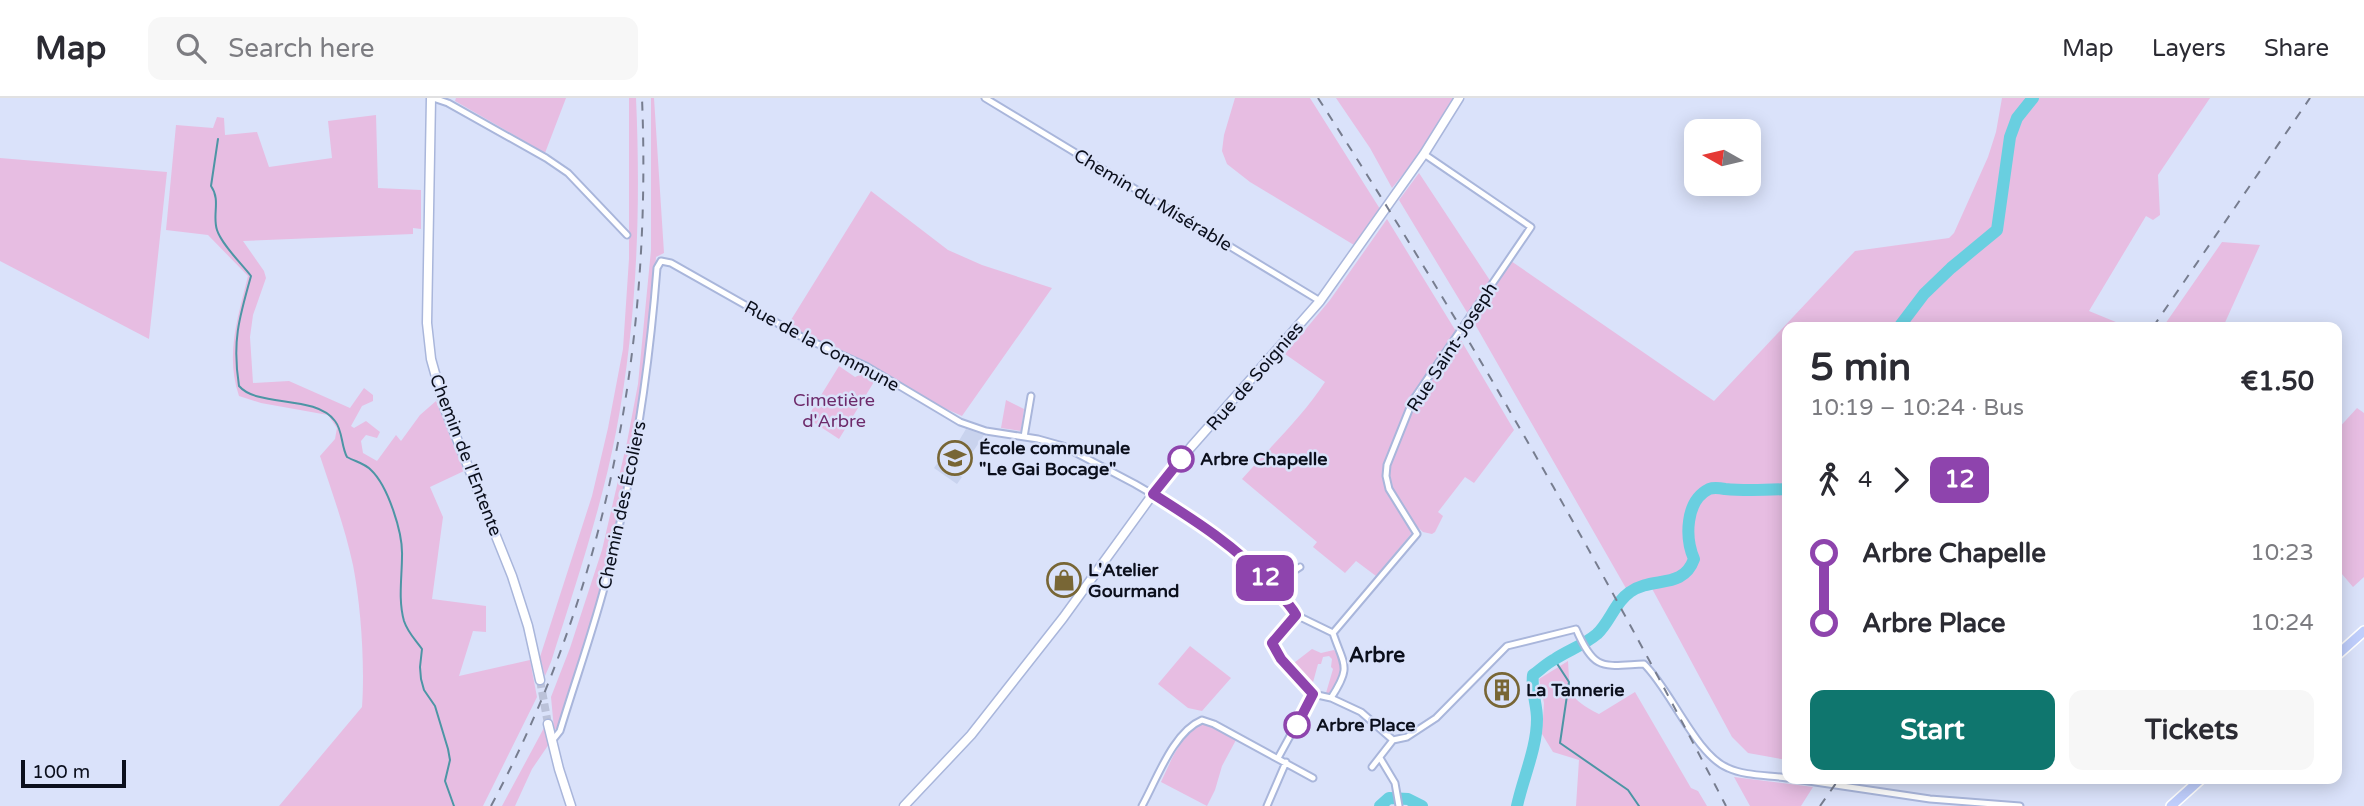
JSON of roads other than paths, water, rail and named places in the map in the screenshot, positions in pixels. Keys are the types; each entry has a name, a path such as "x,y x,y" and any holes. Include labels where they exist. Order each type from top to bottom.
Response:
{"main road":[{"path":"2342,651 2364,631"},
{"path":"2171,806 2195,784"}],"street":[{"path":"432,98 448,103 568,173 627,235"},
{"name":"Chemin de l'Entente","path":"432,98 427,323 431,359 445,410 512,576 528,626 540,680"},
{"name":"Chemin du Misérable","path":"985,98 1320,301"},
{"name":"Rue de Soignies","path":"904,806 971,735 1191,447 1320,301 1424,154 1451,114 1458,98"},
{"name":"Rue Saint-Joseph","path":"1333,633 1417,534 1389,489 1385,476 1387,465 1413,400 1531,228 1424,154"},
{"name":"Rue de la Commune","path":"661,261 671,263 800,336 866,366 960,422 986,431 1046,441 1072,450 1153,494 1216,534 1253,565 1296,615"},
{"name":"Chemin des Écoliers","path":"552,741 558,736 599,607 616,539 647,382 657,268 661,261"},
{"path":"1024,437 1031,396"},
{"path":"1271,586 1300,567"},
{"path":"1331,698 1343,679 1346,667 1333,633 1296,615 1275,637 1272,645 1281,659 1313,694 1331,698 1361,712 1393,740"},
{"path":"1372,767 1393,740 1407,737 1436,718 1507,646 1576,629 1588,653 1599,664 1610,667 1644,664 1657,677 1699,741 1718,764 1731,770 1782,777"},
{"path":"1278,758 1313,694"},
{"path":"1142,806 1181,735 1190,725 1202,720 1214,723 1312,778"},
{"path":"548,724 571,806"},
{"path":"1380,758 1390,773 1399,805"},
{"path":"1267,806 1286,762"},
{"path":"1832,784 1930,799 2020,806"}],"waterway":[{"path":"1903,322 1924,294 1997,230 2010,137 2017,118 2033,98"},
{"path":"218,139 211,186 216,202 217,230 227,248 251,276 238,330 236,356 239,386 259,397 314,407 326,413 338,425 347,457 368,468 383,487 393,510 402,546 402,613 408,629 422,649 421,679 424,690 435,706 448,749 450,760 445,781 454,806"},
{"path":"1517,806 1536,730 1533,675 1597,634 1620,601 1630,592 1648,584 1675,579 1689,569 1694,559 1688,531 1691,511 1695,502 1709,489 1782,489"},
{"path":"1554,659 1569,682 1560,743 1628,790 1639,806"},
{"path":"1380,806 1389,798 1408,799 1422,806"}],"tunnel":[{"path":"540,680 548,724"}],"railway":[{"path":"491,806 531,723 565,638 593,551 614,462 629,372 639,281 643,190 642,98"},
{"path":"1318,98 1427,271 1531,447 1679,715 1726,806"},
{"path":"2156,322 2310,98"},
{"path":"1820,806 1835,784"}],"place":[{"name":"École communale \"Le Gai Bocage\"","path":"955,458"},
{"name":"Arbre Chapelle","path":"1181,459"},
{"name":"L'Atelier Gourmand","path":"1064,580"},
{"name":"La Tannerie","path":"1502,690"},
{"name":"Arbre Place","path":"1297,725"}],"district":[{"name":"Arbre","path":"1377,655"}],"park label":[{"name":"Cimetière d'Arbre","path":"834,410"}]}
